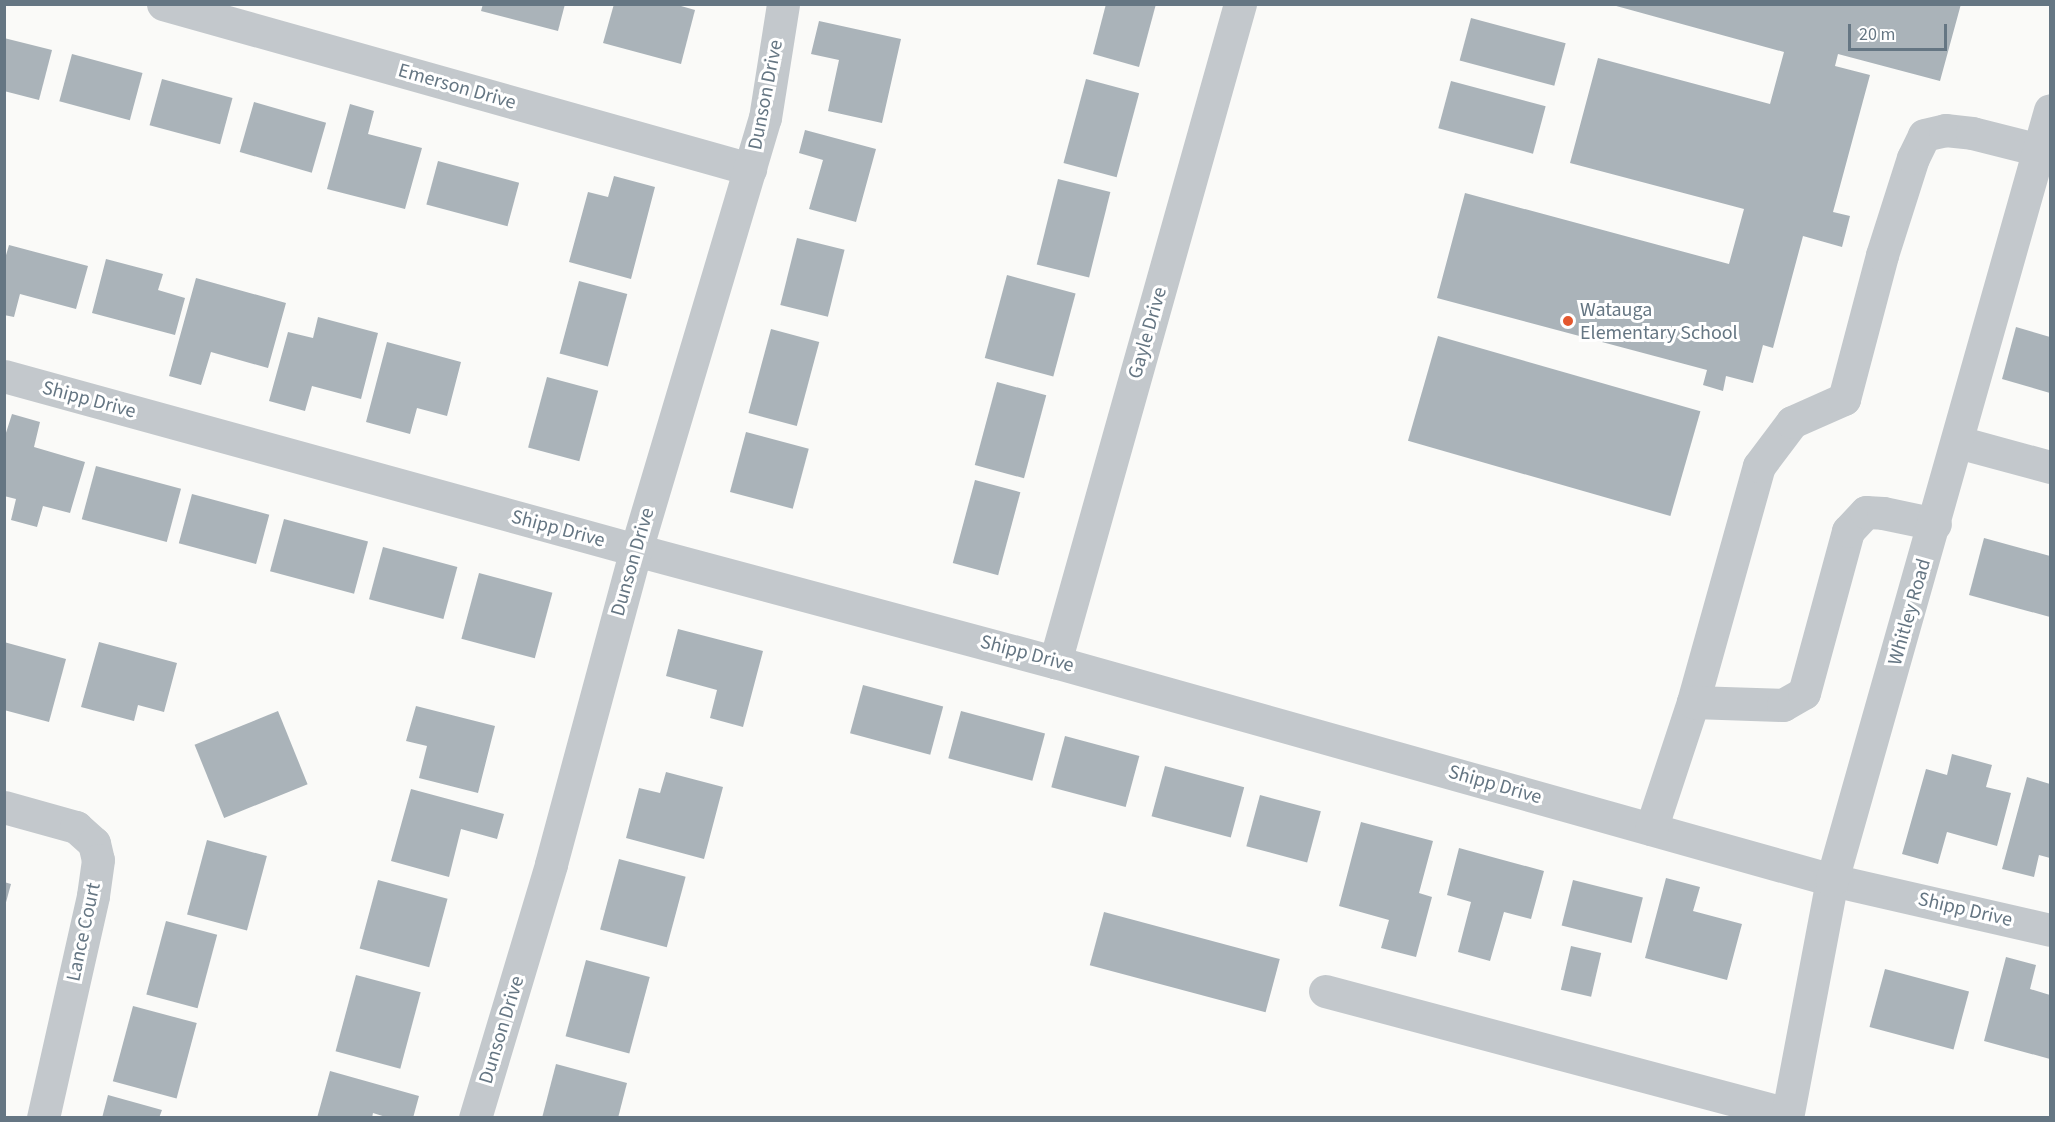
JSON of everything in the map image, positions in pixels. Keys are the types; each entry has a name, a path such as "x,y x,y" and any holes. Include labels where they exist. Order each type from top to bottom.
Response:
{"street":[{"name":"Emerson Drive","path":"163,4 750,169"},
{"name":"Dunson Drive","path":"476,1118 551,864 636,550 765,117 783,4"},
{"name":"Gayle Drive","path":"1055,662 1240,4"},
{"name":"Whitley Road","path":"1787,1116 1832,880 1935,524 2050,110"},
{"path":"1651,829 1693,702 1758,466 1792,422 1844,399 1886,244 1913,158 1924,135 1945,130 1972,133 2039,150"},
{"name":"Shipp Drive","path":"4,376 636,550 1055,662 1832,880 2050,930"},
{"path":"1958,442 2050,466"},
{"path":"1693,702 1783,705 1804,693 1848,531 1866,512 1883,513 1935,524"},
{"name":"Lance Court","path":"4,807 75,827 94,843 98,860 93,896 43,1118"},
{"path":"1325,990 1787,1116"}],"building":[{"path":"483,4 565,4 558,31 481,11"},
{"path":"614,4 674,4 695,10 681,64 603,43"},
{"path":"1106,4 1156,4 1139,67 1093,54"},
{"path":"1609,4 1961,4 1940,81 1838,54 1835,66 1870,75 1833,212 1850,216 1842,247 1803,236 1773,348 1763,345 1753,383 1726,376 1723,391 1703,385 1707,370 1437,298 1465,193 1729,264 1744,209 1570,163 1598,58 1770,104 1784,52"},
{"path":"1471,18 1566,43 1554,86 1460,61"},
{"path":"819,21 901,39 882,123 828,111 839,60 811,54"},
{"path":"4,38 52,50 39,100 4,91"},
{"path":"72,54 143,73 130,120 59,101"},
{"path":"162,79 233,98 220,144 150,125"},
{"path":"1086,79 1139,93 1117,177 1063,163"},
{"path":"1451,81 1546,106 1533,154 1438,128"},
{"path":"254,102 326,123 312,173 240,152"},
{"path":"350,104 374,111 368,134 422,148 405,209 327,189"},
{"path":"805,130 876,149 856,222 809,209 823,160 799,153"},
{"path":"438,161 519,183 507,226 426,204"},
{"path":"614,176 655,187 631,279 569,262 588,192 608,197"},
{"path":"1058,179 1110,192 1089,277 1037,264"},
{"path":"797,238 845,250 828,317 780,305"},
{"path":"9,245 88,266 76,309 20,294 14,317 4,315 4,262"},
{"path":"106,259 163,274 158,290 185,298 175,335 92,313"},
{"path":"1007,275 1076,293 1053,376 985,358"},
{"path":"196,278 286,303 268,368 211,352 201,385 169,376"},
{"path":"579,281 627,294 608,366 560,353"},
{"path":"318,317 378,333 361,399 312,386 305,411 269,401 288,332 313,338"},
{"path":"2016,327 2050,337 2050,393 2002,379"},
{"path":"771,329 819,342 797,426 748,413"},
{"path":"1438,336 1700,411 1670,516 1408,441"},
{"path":"387,342 461,362 447,416 417,408 410,434 366,422"},
{"path":"547,377 598,391 579,461 528,448"},
{"path":"997,382 1046,395 1024,478 975,465"},
{"path":"12,414 40,422 34,447 85,462 70,513 43,506 37,527 11,520 16,499 4,496 4,439"},
{"path":"746,432 809,449 793,509 730,492"},
{"path":"96,466 181,489 167,542 82,519"},
{"path":"975,480 1020,492 998,575 953,563"},
{"path":"192,494 269,515 256,564 179,543"},
{"path":"284,519 368,542 354,594 270,571"},
{"path":"1984,538 2050,556 2050,617 1969,595"},
{"path":"383,547 457,567 443,619 369,599"},
{"path":"479,573 552,593 535,658 461,639"},
{"path":"678,629 763,651 743,727 710,718 717,690 666,676"},
{"path":"4,642 66,659 49,722 4,710"},
{"path":"99,642 177,663 164,712 138,705 134,721 81,707"},
{"path":"863,685 943,706 930,755 850,733"},
{"path":"416,706 495,726 478,793 419,778 427,746 406,741"},
{"path":"278,711 308,784 224,818 195,745"},
{"path":"961,711 1045,734 1032,781 948,758"},
{"path":"1065,736 1139,756 1126,807 1051,787"},
{"path":"1952,754 1992,765 1986,787 2011,793 1997,846 1947,832 1938,864 1902,854 1926,769 1947,775"},
{"path":"1165,766 1244,787 1231,837 1152,816"},
{"path":"666,772 723,787 704,859 626,838 639,788 660,793"},
{"path":"2027,777 2050,784 2050,858 2039,855 2034,877 2002,869"},
{"path":"411,789 504,814 497,839 461,829 449,877 391,861"},
{"path":"1260,795 1321,811 1307,862 1246,846"},
{"path":"1361,822 1433,841 1419,893 1432,897 1416,957 1381,948 1389,920 1339,906"},
{"path":"207,840 267,856 247,930 187,914"},
{"path":"1459,848 1544,871 1531,919 1504,912 1490,961 1458,952 1471,902 1447,895"},
{"path":"619,859 686,877 667,947 600,930"},
{"path":"1666,878 1700,887 1693,911 1742,924 1727,980 1645,958"},
{"path":"378,880 448,899 429,967 360,949"},
{"path":"1573,880 1643,897 1631,943 1562,926"},
{"path":"4,882 11,884 5,906 4,906"},
{"path":"1104,912 1280,959 1266,1012 1090,965"},
{"path":"166,921 217,935 198,1008 146,994"},
{"path":"1571,946 1601,953 1591,997 1561,990"},
{"path":"2006,957 2036,965 2030,989 2050,995 2050,1059 1984,1041"},
{"path":"586,960 650,977 629,1053 566,1036"},
{"path":"1885,969 1969,992 1954,1049 1869,1027"},
{"path":"356,975 421,992 400,1069 336,1051"},
{"path":"133,1006 197,1023 177,1098 113,1081"},
{"path":"556,1064 627,1083 618,1118 542,1118"},
{"path":"330,1071 419,1096 413,1118 389,1118 373,1113 372,1118 317,1118"},
{"path":"108,1095 162,1110 159,1118 102,1118"}],"place":[{"name":"Watauga Elementary School","path":"1568,321"}]}
